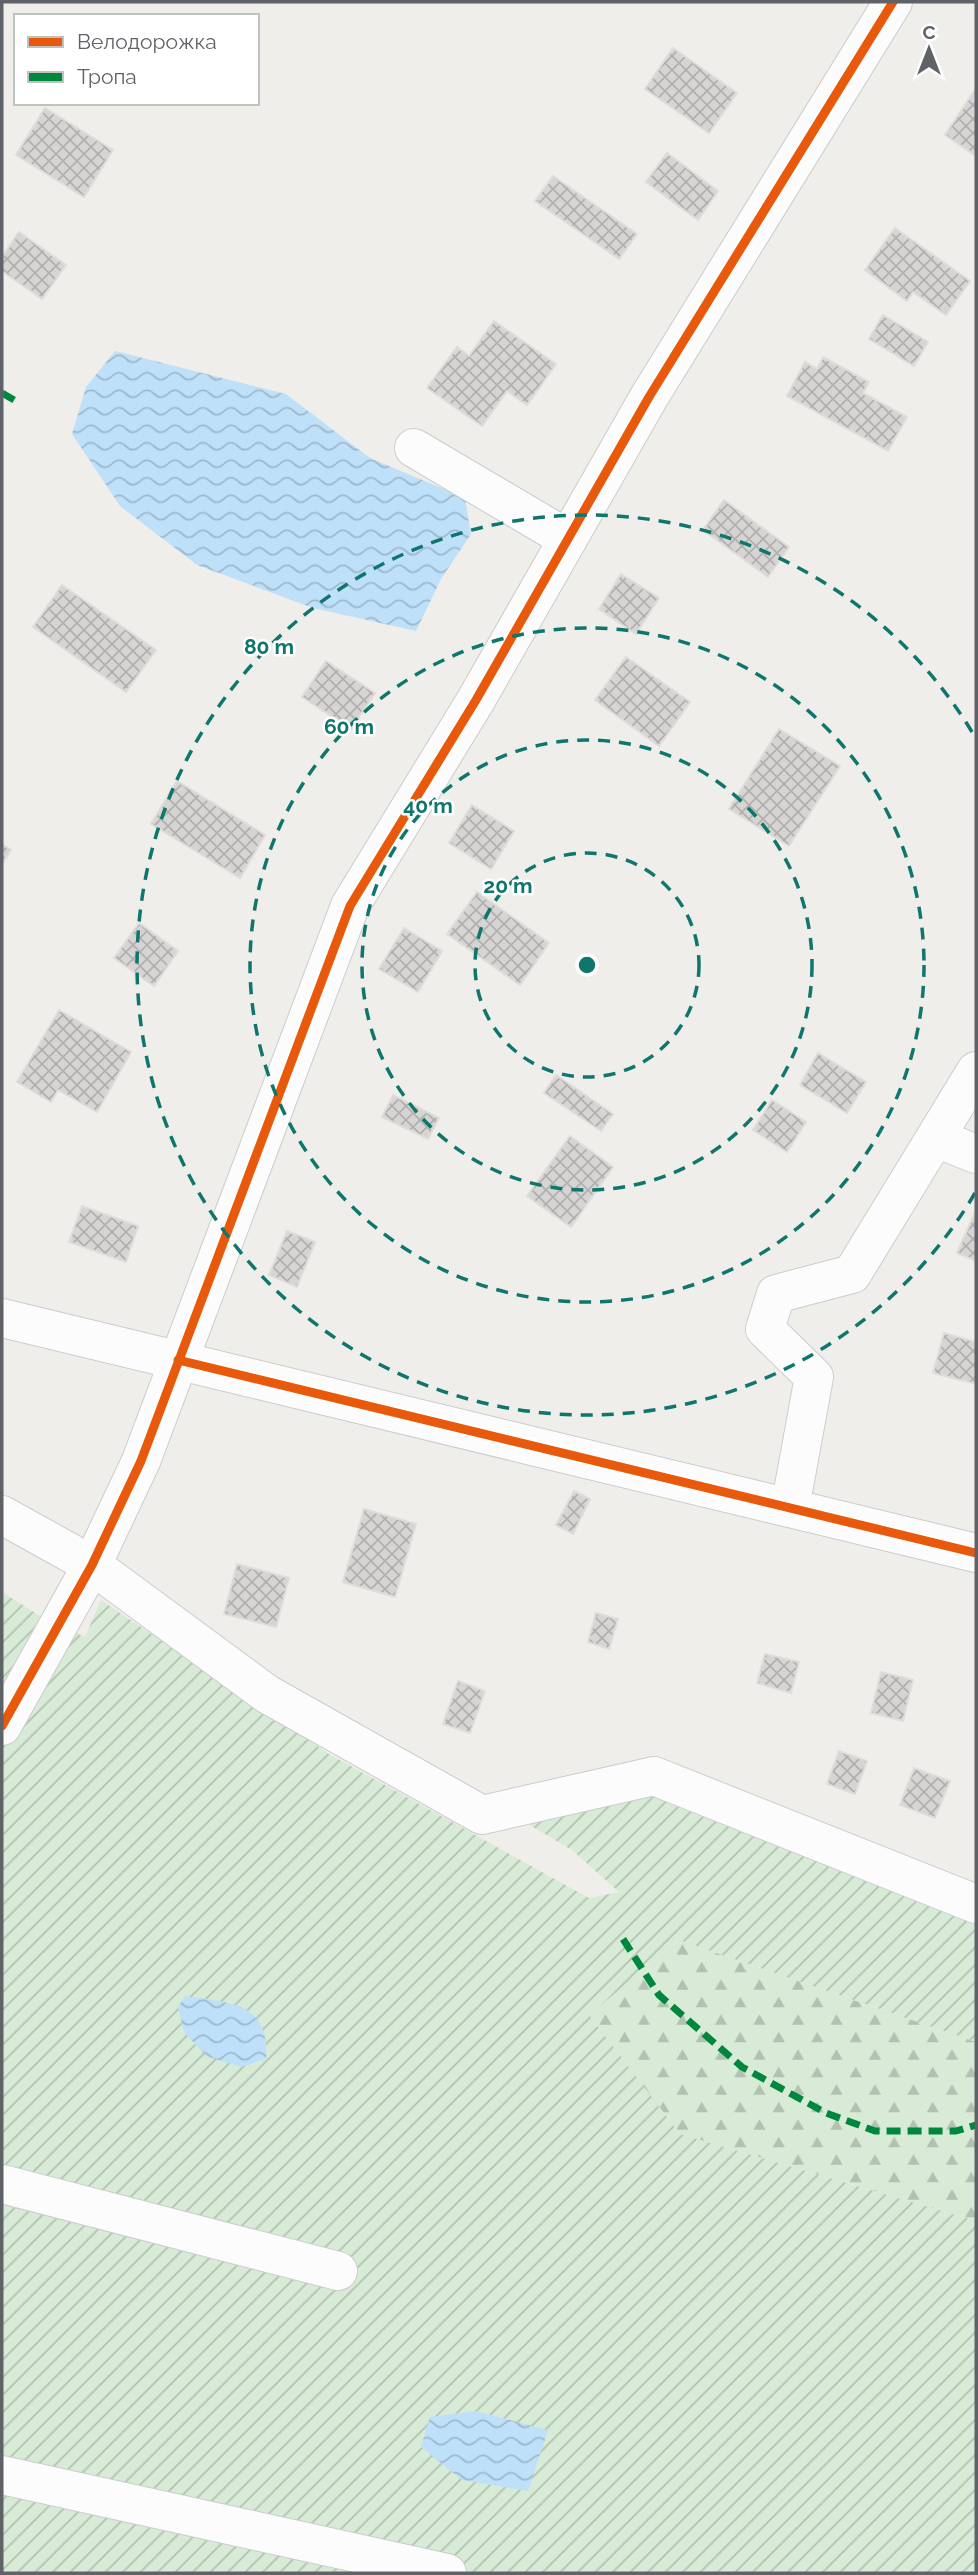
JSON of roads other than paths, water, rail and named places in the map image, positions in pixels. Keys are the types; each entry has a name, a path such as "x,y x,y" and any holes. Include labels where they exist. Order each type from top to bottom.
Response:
{"street":[{"path":"2,1726 92,1565 141,1461 350,906 476,700 649,397 893,2"},
{"path":"414,448 568,539"},
{"path":"790,1508 814,1377 765,1329 776,1294 852,1274 976,1071"},
{"path":"936,1138 976,1154"},
{"path":"2,1318 976,1553"},
{"path":"2,1515 92,1565 267,1694 482,1815 654,1776 976,1904"},
{"path":"2,2184 338,2271"},
{"path":"2,2474 447,2573"}],"water":[{"path":"115,351 286,394 370,458 465,498 471,534 441,579 416,631 313,608 197,565 120,506 72,434 86,387"},
{"path":"185,1996 231,2004 254,2016 266,2040 266,2059 241,2067 206,2056 184,2032 178,2007"},
{"path":"476,2411 548,2430 528,2491 462,2480 421,2447 430,2417"}]}
